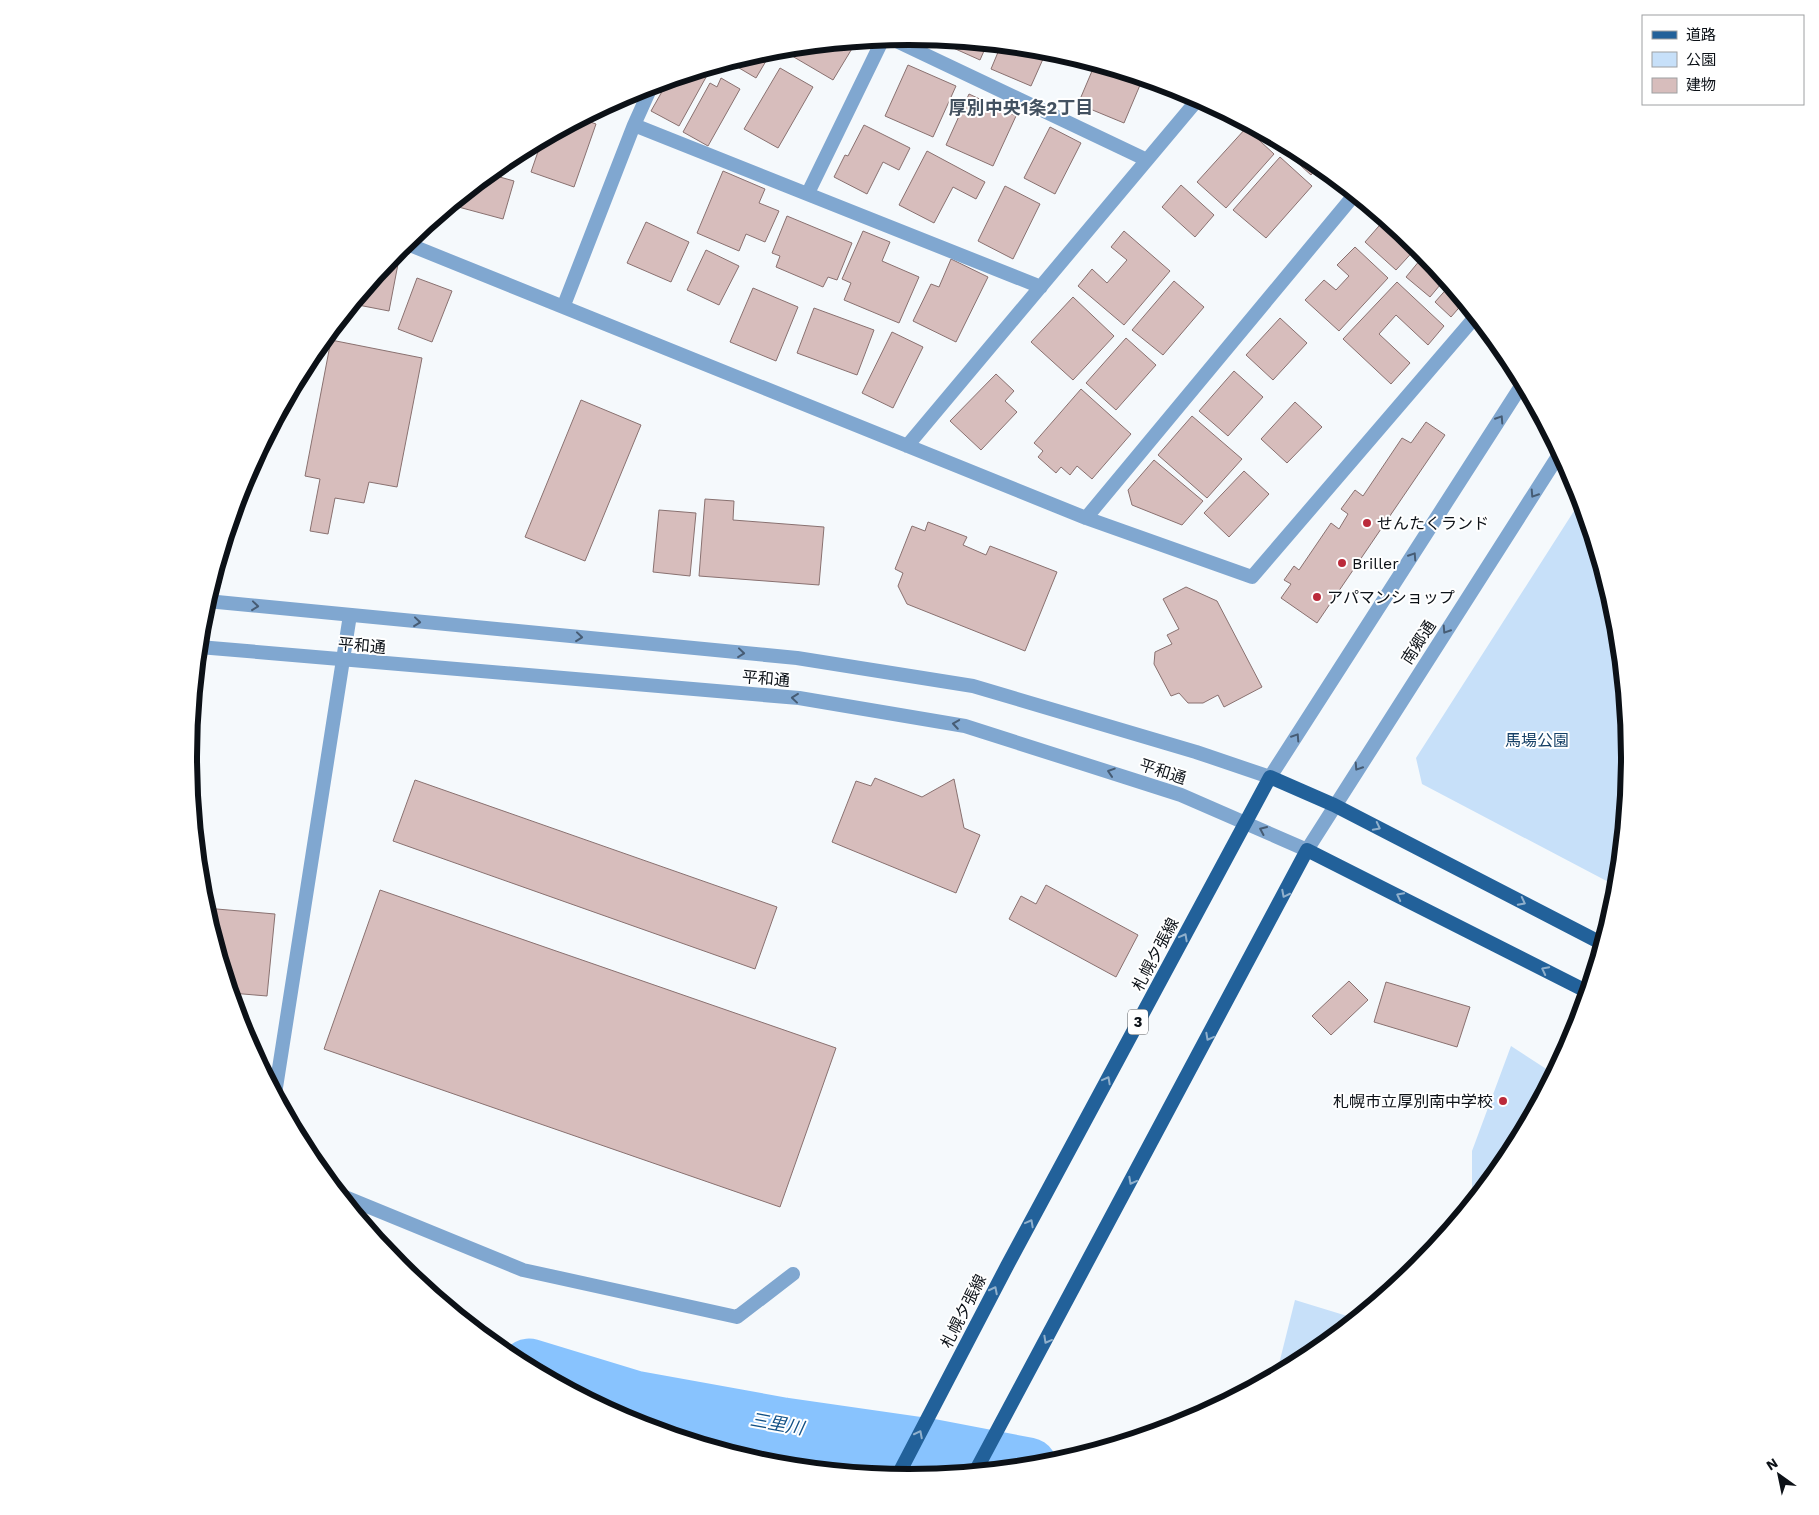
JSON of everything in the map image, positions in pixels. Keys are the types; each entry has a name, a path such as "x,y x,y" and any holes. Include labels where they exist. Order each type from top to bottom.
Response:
{"main road":[{"path":"1270,777 1334,805 1598,941"},
{"name":"札幌夕張線","path":"901,1470 1007,1266 1244,822 1270,777"},
{"path":"978,1466 1307,850 1583,990"}],"street":[{"path":"905,45 1147,160"},
{"path":"808,193 879,46"},
{"path":"564,305 647,95"},
{"path":"907,446 1194,104"},
{"path":"634,125 808,193 1041,288"},
{"path":"1086,518 1351,199"},
{"path":"414,246 564,305 1086,518 1252,577 1472,321"},
{"path":"1270,777 1519,389"},
{"name":"南郷通","path":"1307,850 1556,459"},
{"name":"平和通","path":"215,602 797,658 973,686 1196,752 1270,777"},
{"path":"276,1085 350,615"},
{"name":"平和通","path":"206,648 343,661 798,698 964,726 1181,795 1307,850"},
{"path":"351,1200 523,1270 737,1317 793,1274"}],"green space":[{"name":"馬場公園","path":"1576,507 1598,573 1616,665 1622,758 1616,850 1610,883 1422,784 1416,758"},
{"path":"1511,1046 1550,1071 1527,1114 1472,1195 1472,1151"},
{"path":"1295,1300 1350,1317 1305,1350 1278,1367"}],"building":[{"path":"951,47 985,49 980,60"},
{"path":"852,48 833,80 791,55"},
{"path":"999,51 1043,58 1031,86 991,69"},
{"path":"766,61 756,78 736,66"},
{"path":"908,65 956,86 933,137 885,116"},
{"path":"780,68 813,87 778,148 744,129"},
{"path":"1093,69 1141,84 1124,123 1078,104"},
{"path":"708,74 679,126 651,111 663,89"},
{"path":"721,78 740,89 708,146 683,132 710,83 717,87"},
{"path":"969,94 1016,116 993,166 946,145"},
{"path":"588,121 596,124 574,187 531,172 539,149"},
{"path":"864,125 910,148 899,170 883,162 867,194 834,177 845,155 848,156"},
{"path":"1050,127 1081,143 1055,194 1024,178"},
{"path":"1245,129 1274,154 1226,208 1197,182"},
{"path":"927,151 985,182 976,199 953,187 934,223 899,205"},
{"path":"1287,154 1314,171 1311,175"},
{"path":"1280,157 1312,186 1266,238 1233,210"},
{"path":"723,171 765,189 759,203 779,211 765,242 746,234 739,251 697,233"},
{"path":"498,176 514,181 503,219 458,207"},
{"path":"1181,185 1214,215 1195,237 1162,207"},
{"path":"1005,186 1040,204 1013,259 978,241"},
{"path":"787,216 852,243 837,280 828,277 823,287 776,267 780,256 772,253"},
{"path":"646,222 689,242 671,282 627,263"},
{"path":"1381,224 1412,253 1396,270 1365,242"},
{"path":"863,231 890,242 882,261 919,277 899,323 844,300 851,283 842,279"},
{"path":"1124,231 1170,271 1124,325 1078,286 1092,269 1107,283 1127,260 1111,247"},
{"path":"1355,247 1388,278 1339,331 1305,300 1324,280 1336,290 1349,276 1337,265"},
{"path":"706,250 739,266 719,305 687,290"},
{"path":"951,259 988,277 956,342 913,321 931,284 939,287"},
{"path":"1419,261 1441,284 1430,297 1406,277"},
{"path":"397,264 398,264 389,311 360,305"},
{"path":"417,278 452,291 432,342 398,329"},
{"path":"1174,281 1204,307 1163,355 1132,330"},
{"path":"1397,282 1444,326 1428,345 1396,315 1379,334 1410,363 1391,384 1343,339"},
{"path":"753,288 798,307 776,361 730,342"},
{"path":"1446,289 1460,306 1451,317 1435,302"},
{"path":"1073,297 1114,336 1073,380 1031,342"},
{"path":"814,308 874,330 857,375 797,353"},
{"path":"1280,318 1307,343 1273,380 1246,355"},
{"path":"892,332 923,347 893,408 862,393"},
{"path":"1126,338 1156,365 1116,410 1086,383"},
{"path":"332,340 422,358 397,487 369,482 364,503 335,498 328,534 310,531 320,479 305,476"},
{"path":"1234,371 1263,397 1228,436 1199,411"},
{"path":"996,374 1014,391 1005,401 1017,412 981,450 950,421"},
{"path":"1081,389 1131,434 1092,479 1077,466 1070,475 1061,467 1056,473 1038,457 1043,451 1034,443"},
{"path":"581,400 641,425 585,561 525,537"},
{"path":"1295,402 1322,427 1287,463 1261,439"},
{"path":"1192,416 1242,459 1207,498 1158,455"},
{"path":"1426,422 1445,435 1317,623 1281,598 1291,584 1284,580 1294,566 1299,570 1331,523 1339,529 1348,514 1341,509 1355,490 1363,496 1402,438 1411,443"},
{"path":"1154,460 1203,501 1182,525 1132,505 1128,490"},
{"path":"1244,471 1269,494 1229,537 1204,513"},
{"path":"705,499 734,501 733,520 824,527 819,585 699,576"},
{"path":"659,510 696,513 690,576 653,572"},
{"path":"928,522 967,537 963,545 986,555 990,546 1057,572 1025,651 907,604 898,586 903,573 895,569 912,526 925,531"},
{"path":"1186,587 1217,601 1262,687 1224,707 1218,695 1203,703 1188,703 1179,693 1171,696 1154,664 1155,652 1172,644 1167,635 1179,629 1163,599"},
{"path":"875,778 922,797 954,779 964,828 980,835 956,893 832,842 856,781 871,786"},
{"path":"415,780 777,907 755,969 393,841"},
{"path":"1046,885 1138,935 1116,977 1009,919 1021,896 1036,904"},
{"path":"380,890 836,1048 780,1207 324,1049"},
{"path":"214,909 275,914 267,996 237,994 221,942"},
{"path":"1349,981 1368,1000 1331,1035 1312,1016"},
{"path":"1386,982 1470,1007 1457,1047 1374,1022"}],"waterway":[{"name":"三里川","path":"554,1376 634,1400 783,1427 929,1448 1007,1463"}],"place":[{"name":"せんたくランド","path":"1367,523"},
{"name":"Briller","path":"1342,563"},
{"name":"アパマンショップ","path":"1317,597"},
{"name":"札幌市立厚別南中学校","path":"1503,1101"}],"district":[{"name":"厚別中央1条2丁目","path":"1021,108"}]}
